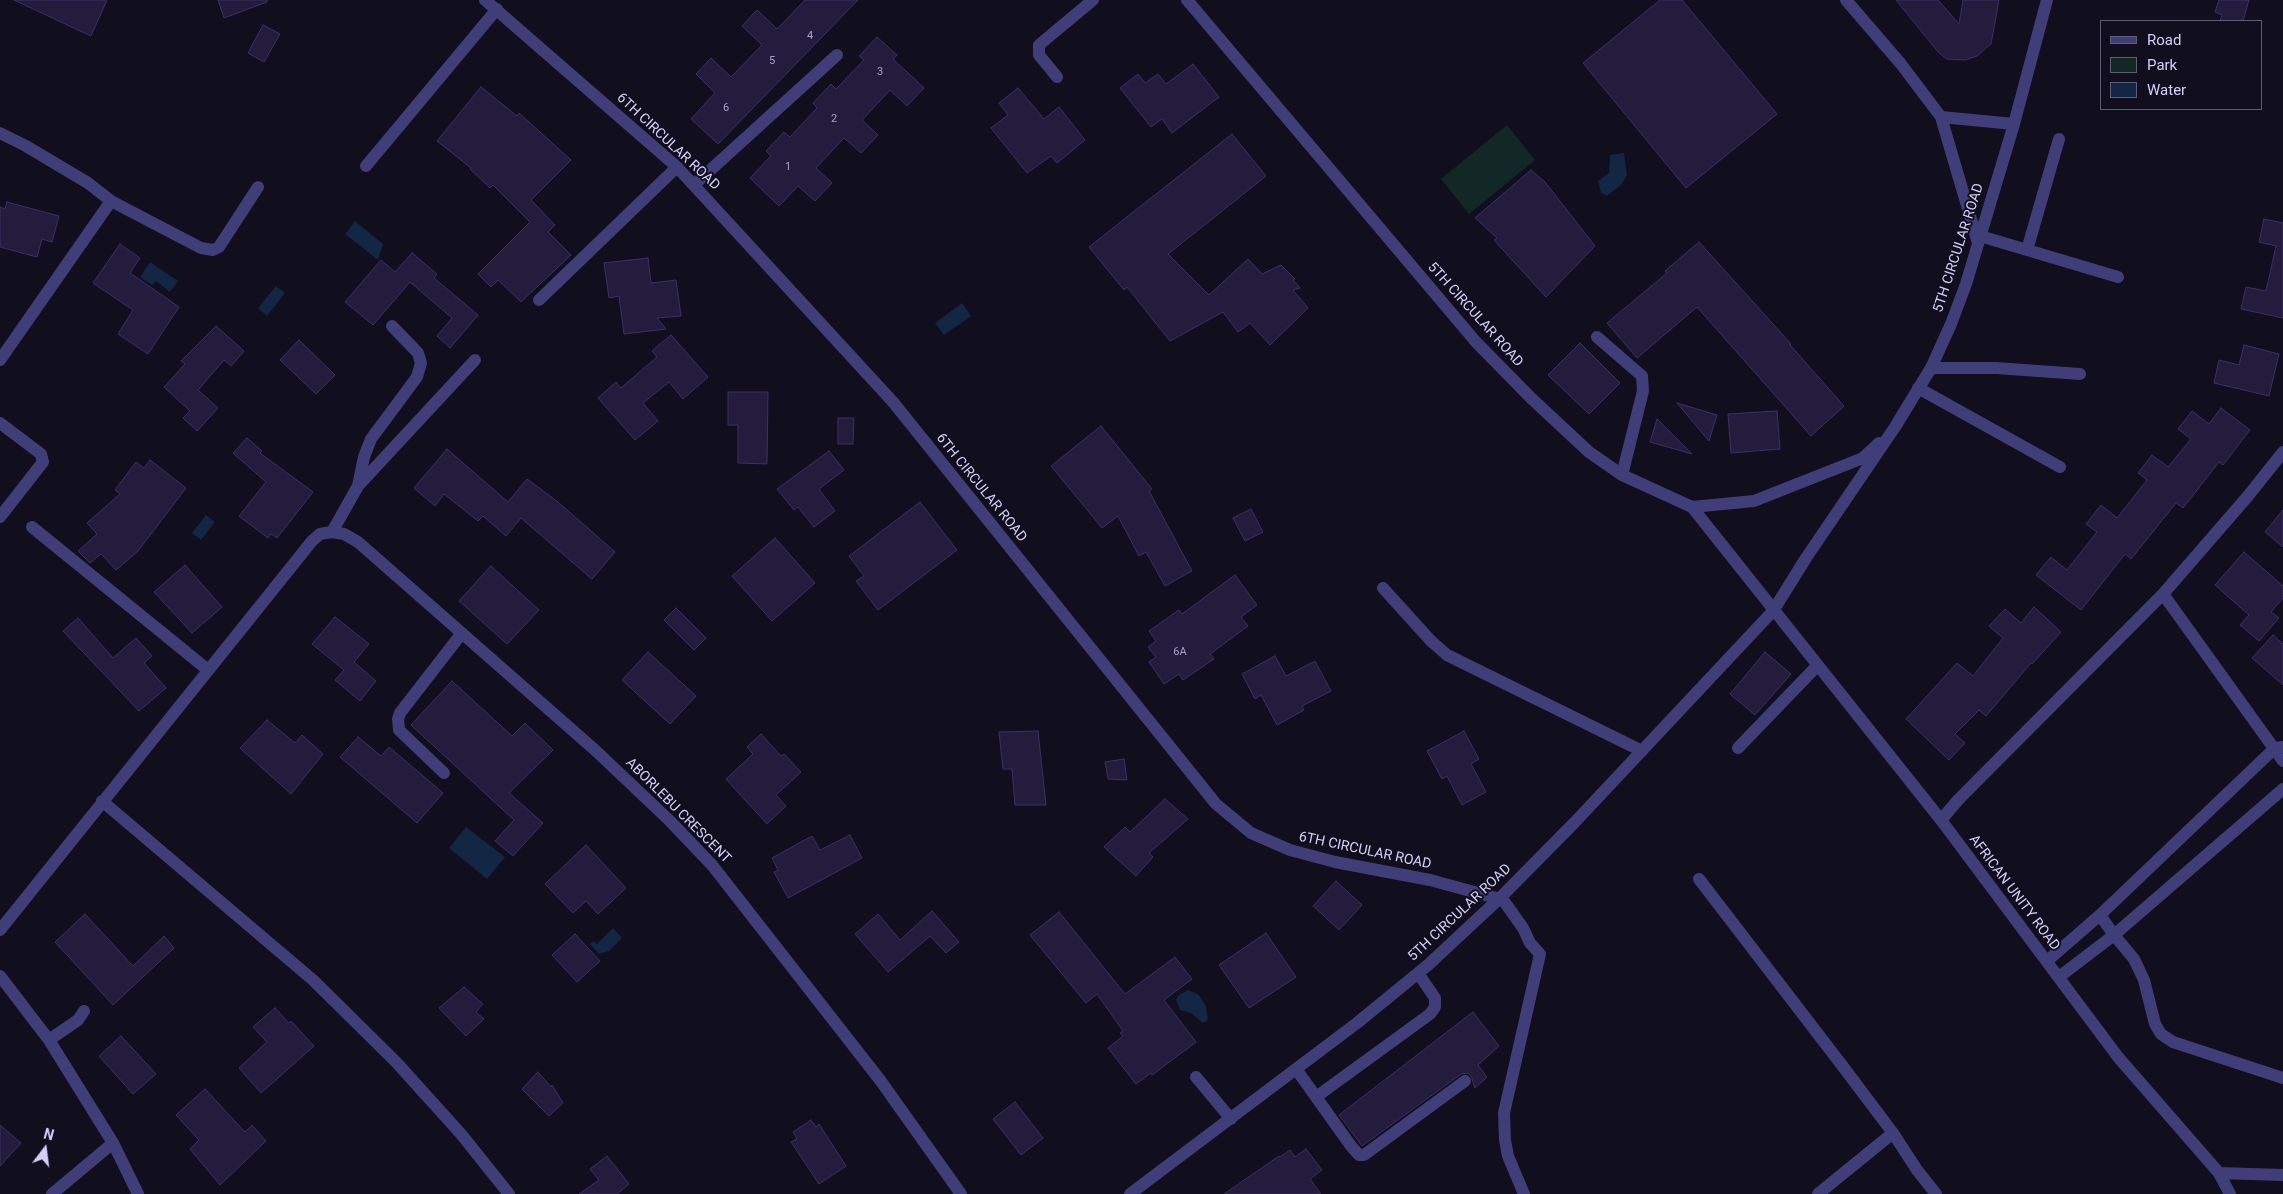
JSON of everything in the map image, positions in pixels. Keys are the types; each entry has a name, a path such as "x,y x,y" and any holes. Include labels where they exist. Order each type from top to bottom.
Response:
{"street":[{"name":"6TH CIRCULAR ROAD","path":"485,0 677,167 893,402 1216,804 1251,833 1290,850 1335,862 1430,880 1500,898"},
{"path":"1057,77 1039,55 1039,45 1094,0"},
{"name":"5TH CIRCULAR ROAD","path":"1187,0 1476,342 1589,452 1622,475 1692,507 1773,611"},
{"path":"1846,0 1901,64 1941,117 1979,240 2027,250 2118,277"},
{"name":"5TH CIRCULAR ROAD","path":"1130,1194 1357,1023 1418,973 1500,898 1642,751 1773,611 1806,558 1895,428 1931,368 1963,292 2014,124 2047,0"},
{"path":"366,166 497,9"},
{"path":"694,184 837,55"},
{"path":"1941,117 2014,124"},
{"path":"0,133 26,146 88,183 111,201 201,248 214,250 219,247 258,187"},
{"path":"2027,250 2059,139"},
{"path":"539,300 677,167"},
{"path":"0,360 111,201"},
{"path":"358,486 364,457 371,439 417,377 421,363 418,352 392,326"},
{"path":"1597,337 1642,376 1643,391 1622,475"},
{"path":"0,930 312,541 320,534 332,532 358,486 474,360"},
{"path":"1931,368 1996,368 2080,374"},
{"path":"1918,388 2060,467"},
{"path":"0,423 41,454 43,462 0,518"},
{"path":"1692,507 1754,501 1834,470 1863,458 1895,428"},
{"path":"1941,820 1958,800 2163,594 2248,496 2283,452"},
{"path":"32,527 208,670"},
{"name":"ABORLEBU CRESCENT","path":"332,532 344,534 358,542 462,633 595,750 670,821 712,865 880,1080 961,1194"},
{"path":"1383,588 1431,641 1447,655 1642,751"},
{"path":"2163,594 2279,748 2283,761"},
{"name":"AFRICAN UNITY ROAD","path":"1773,611 1941,820 2118,1057 2219,1173 2230,1194"},
{"path":"444,773 399,730 398,719 400,713 462,633"},
{"path":"1738,748 1817,666"},
{"path":"2046,961 2100,915 2279,748"},
{"path":"2059,977 2114,935 2283,789"},
{"path":"102,801 313,980 404,1070 461,1134 510,1194"},
{"path":"1698,880 1893,1133 1917,1170 1936,1194"},
{"path":"1500,898 1523,928 1530,943 1540,954 1504,1113 1504,1140 1508,1156 1524,1194"},
{"path":"2100,915 2134,959 2144,980 2155,1024 2161,1034 2173,1042 2283,1078"},
{"path":"1316,1097 1430,1014 1435,1007 1435,998 1418,973"},
{"path":"0,976 50,1040 113,1143 138,1194"},
{"path":"50,1040 78,1020 84,1012"},
{"path":"1296,1069 1351,1146 1359,1154 1364,1155 1465,1081"},
{"path":"1196,1077 1231,1119"},
{"path":"1818,1194 1893,1133"},
{"path":"52,1194 113,1143"},
{"path":"2219,1173 2283,1175"}],"green space":[{"path":"1507,125 1535,160 1469,214 1441,179"}],"water":[{"path":"1624,153 1627,175 1622,184 1607,196 1601,193 1598,181 1609,173 1610,155"},
{"path":"355,221 383,244 378,260 345,234"},
{"path":"150,262 178,281 170,292 156,281 152,285 140,277"},
{"path":"276,286 285,293 267,316 258,308"},
{"path":"962,303 971,316 944,335 935,323"},
{"path":"206,515 215,522 201,540 192,533"},
{"path":"466,827 505,857 487,879 449,848"},
{"path":"613,928 622,938 609,951 599,954 590,944 593,941 597,944"},
{"path":"1188,990 1198,994 1205,1004 1207,1021 1203,1023 1191,1013 1180,1010 1176,1000 1178,996"}],"building":[{"path":"14,0 107,0 91,36"},
{"path":"218,0 267,0 267,2 224,18"},
{"path":"805,0 858,0 718,144 691,119 715,93 696,74 711,58 731,77 762,45 742,26 757,10 777,29"},
{"path":"1660,0 1682,0 1777,114 1686,188 1583,63"},
{"path":"1896,0 1938,0 1959,24 1963,0 1999,0 1991,44 1977,56 1965,60 1947,59 1939,53"},
{"path":"2219,0 2249,0 2243,20 2220,20 2222,15 2215,12"},
{"path":"263,25 280,34 264,62 248,53"},
{"path":"877,37 897,55 893,59 924,88 907,106 890,90 862,120 878,135 861,153 844,138 816,168 832,183 815,201 798,186 779,206 750,178 771,156 766,151 784,132 790,137 817,108 813,103 831,84 836,89 864,60 859,56"},
{"path":"1193,64 1219,97 1172,133 1162,119 1151,127 1120,88 1138,74 1145,83 1158,74 1166,84"},
{"path":"481,87 517,116 519,113 571,160 531,200 555,225 548,232 571,255 521,302 498,280 491,287 478,274 530,222 493,185 490,188 471,168 437,141"},
{"path":"1018,88 1044,119 1059,107 1085,140 1057,163 1051,156 1027,173 991,128 1008,115 999,103"},
{"path":"1232,134 1266,176 1168,254 1209,295 1248,259 1262,274 1281,265 1295,279 1293,280 1300,288 1293,290 1308,308 1270,345 1250,323 1238,332 1223,312 1170,341 1127,287 1124,290 1089,247"},
{"path":"1531,170 1545,182 1595,246 1546,297 1494,240 1497,238 1475,218"},
{"path":"7,202 59,216 52,242 42,239 37,257 0,247 0,207 5,209"},
{"path":"2264,219 2283,223 2283,318 2241,309 2246,287 2266,291 2276,246 2259,242"},
{"path":"1699,242 1844,406 1811,436 1697,307 1637,358 1607,323 1667,273 1665,271"},
{"path":"120,244 140,258 130,273 179,307 148,354 118,334 133,310 93,283"},
{"path":"412,253 437,274 434,278 478,315 450,348 437,336 452,318 410,282 373,325 345,302 381,260 395,272"},
{"path":"648,258 651,283 676,280 681,316 657,318 666,329 624,334 619,296 609,298 604,263"},
{"path":"216,326 244,351 231,366 224,360 198,390 218,408 197,431 183,418 190,411 164,387 185,364 181,361"},
{"path":"671,335 708,377 683,399 669,382 643,403 658,421 635,440 598,398 616,382 621,388 657,357 652,351"},
{"path":"299,340 335,375 316,394 280,360"},
{"path":"1580,343 1620,383 1589,414 1548,375"},
{"path":"2244,345 2279,354 2269,396 2214,383 2219,360 2239,365"},
{"path":"728,392 768,392 767,464 738,463 738,425 728,425"},
{"path":"1677,403 1717,415 1709,441"},
{"path":"2221,408 2250,430 2223,465 2219,462 2183,508 2176,503 2131,559 2125,554 2081,610 2036,575 2051,557 2067,570 2097,532 2086,524 2101,505 2117,518 2147,480 2138,473 2152,455 2168,467 2191,439 2178,429 2192,411 2209,424"},
{"path":"1777,411 1780,449 1731,453 1728,414"},
{"path":"838,418 854,418 853,444 838,444"},
{"path":"1657,419 1692,454 1650,442"},
{"path":"1101,426 1152,489 1149,491 1192,571 1165,586 1146,552 1139,556 1118,516 1102,528 1051,466"},
{"path":"247,438 262,451 260,453 313,492 277,538 271,534 268,538 239,516 266,482 233,453"},
{"path":"447,449 508,502 527,479 558,502 615,552 592,579 521,518 506,536 483,516 478,521 444,494 435,506 414,488"},
{"path":"829,451 844,470 819,489 835,511 814,527 798,507 794,510 777,489"},
{"path":"150,460 186,488 138,551 116,570 101,554 90,563 78,551 97,534 87,523 120,494 115,490 136,462 144,468"},
{"path":"920,502 957,550 878,610 856,581 864,576 849,556"},
{"path":"1251,509 1263,532 1245,541 1233,518"},
{"path":"2283,510 2283,547 2265,532"},
{"path":"775,538 815,583 772,621 732,576"},
{"path":"2244,552 2283,586 2283,598 2271,612 2279,618 2259,641 2240,625 2249,615 2215,585"},
{"path":"185,565 222,607 192,633 154,592"},
{"path":"491,566 539,610 507,644 459,601"},
{"path":"1235,575 1257,605 1241,617 1248,626 1210,654 1214,659 1183,680 1179,674 1164,684 1149,662 1156,657 1148,647 1156,641 1149,631 1179,610 1182,614"},
{"path":"2034,607 2061,632 2031,663 1986,716 1979,710 1955,734 1965,743 1949,760 1906,719 1957,663 1973,676 2003,638 1989,626 2005,609 2021,623"},
{"path":"676,608 706,638 694,650 664,620"},
{"path":"335,617 369,644 354,662 376,681 360,701 335,680 344,670 312,644"},
{"path":"78,618 113,658 136,638 152,656 144,663 166,688 139,711 63,631"},
{"path":"2273,635 2283,644 2283,685 2252,658"},
{"path":"648,652 696,696 670,724 622,680"},
{"path":"1765,652 1791,674 1755,715 1730,694"},
{"path":"1275,656 1286,676 1315,661 1331,691 1302,706 1304,710 1277,725 1261,695 1255,699 1242,674"},
{"path":"452,681 512,736 525,723 553,750 509,793 543,823 513,856 495,841 514,820 411,725"},
{"path":"267,720 295,743 302,735 323,754 291,794 240,748"},
{"path":"1038,731 1046,805 1015,805 1012,769 1003,769 999,732"},
{"path":"1464,731 1479,759 1471,764 1486,792 1462,805 1447,776 1442,779 1427,751"},
{"path":"761,734 781,756 784,754 801,772 776,795 786,806 767,824 726,779 753,754 747,747"},
{"path":"358,737 381,756 389,747 443,793 417,823 340,757"},
{"path":"1124,759 1127,780 1108,779 1105,762"},
{"path":"1165,799 1188,819 1149,853 1153,857 1136,876 1104,847 1125,827 1130,832"},
{"path":"850,835 862,858 788,898 774,872 778,870 772,858 812,836 820,850"},
{"path":"586,845 626,888 598,914 586,901 573,913 545,884"},
{"path":"1336,881 1362,905 1339,930 1313,906"},
{"path":"932,911 959,942 946,953 930,936 888,972 855,934 878,914 900,940"},
{"path":"1059,912 1125,994 1175,957 1192,979 1164,1000 1196,1042 1152,1075 1151,1073 1136,1084 1108,1048 1123,1036 1120,1033 1123,1031 1097,994 1086,1003 1030,935"},
{"path":"85,914 133,966 164,936 174,948 113,1005 55,942"},
{"path":"1266,933 1296,977 1249,1008 1219,965"},
{"path":"575,934 600,961 577,982 552,955"},
{"path":"464,987 483,1004 476,1012 484,1019 466,1036 439,1008"},
{"path":"275,1008 289,1023 291,1021 314,1046 261,1093 239,1068 267,1042 253,1027"},
{"path":"1473,1012 1499,1046 1478,1065 1487,1077 1475,1088 1468,1073 1461,1074 1362,1146 1339,1115"},
{"path":"121,1036 156,1074 133,1094 99,1056"},
{"path":"538,1072 551,1087 552,1085 563,1103 549,1116 522,1089"},
{"path":"205,1089 245,1132 252,1125 266,1141 220,1185 190,1149 199,1140 176,1115"},
{"path":"1015,1102 1043,1138 1021,1155 993,1119"},
{"path":"811,1120 816,1127 819,1124 846,1166 819,1184 791,1142 797,1139 793,1132"},
{"path":"0,1125 21,1143 0,1166"},
{"path":"1306,1149 1322,1170 1310,1179 1321,1194 1224,1194 1279,1156 1290,1150 1295,1157"},
{"path":"607,1156 629,1184 617,1194 579,1194 599,1180 590,1169"}]}
